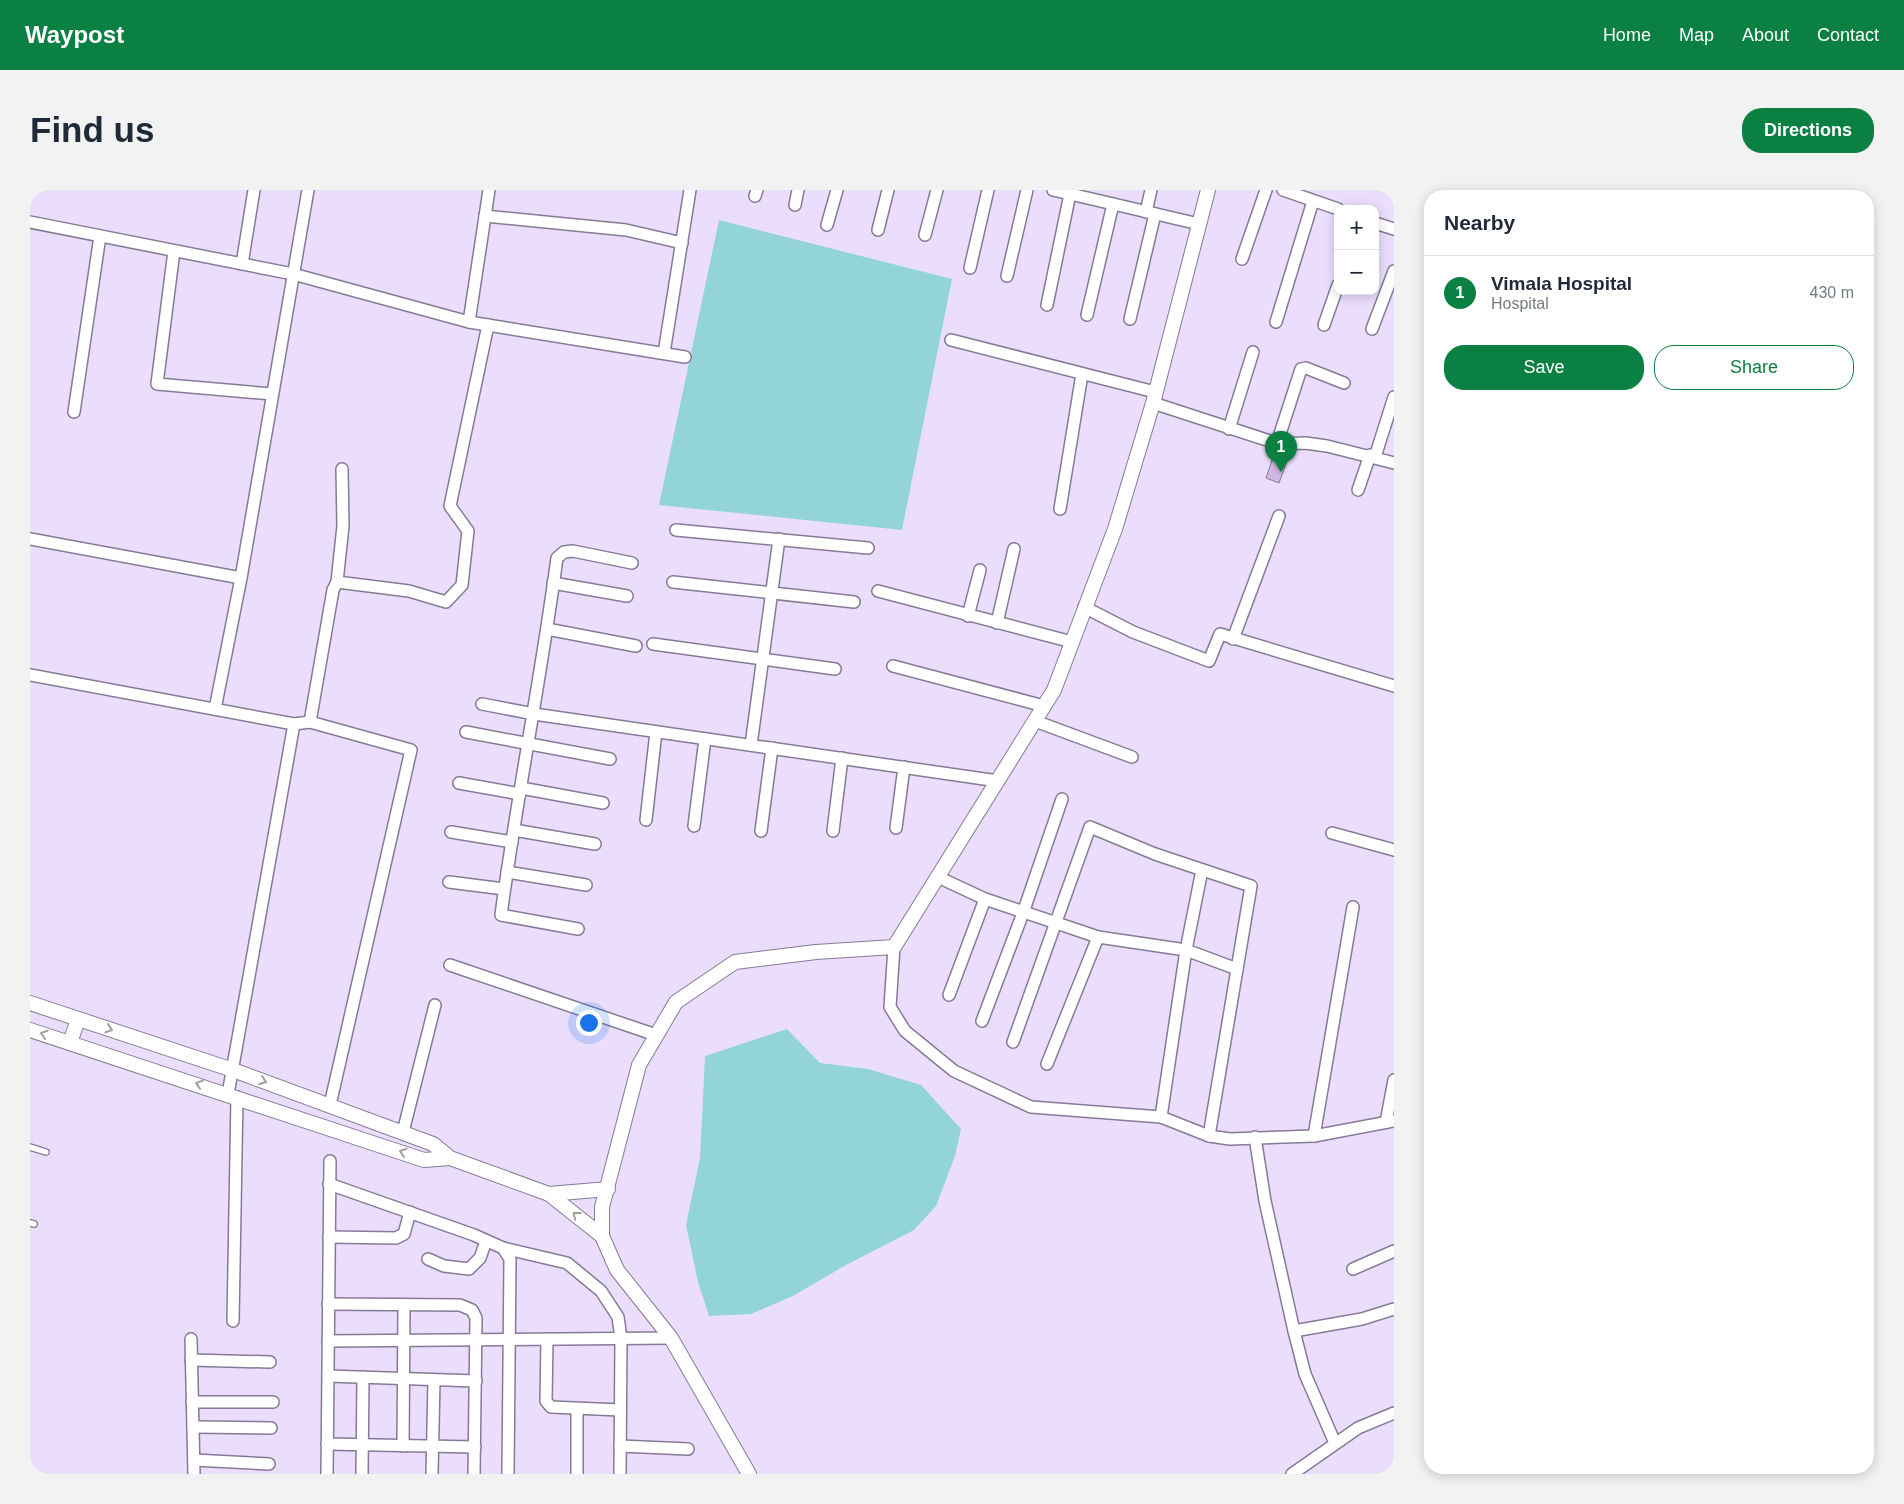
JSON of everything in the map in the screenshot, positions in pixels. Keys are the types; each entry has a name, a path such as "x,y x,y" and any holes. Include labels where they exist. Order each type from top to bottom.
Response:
{"street":[{"path":"242,264 254,190"},
{"path":"214,709 241,578 308,190"},
{"path":"468,322 489,190"},
{"path":"664,353 690,190"},
{"path":"795,206 798,190"},
{"path":"828,225 837,190"},
{"path":"878,230 888,190"},
{"path":"925,235 937,190"},
{"path":"970,268 988,190"},
{"path":"1007,276 1027,190"},
{"path":"1052,190 1070,194 1092,194 1113,204 1199,224"},
{"path":"1130,319 1151,213 1151,190"},
{"path":"1208,190 1154,398 1115,528 1054,690 894,947 890,1007 905,1031 954,1071 1031,1107 1161,1116 1209,1136 1230,1139 1314,1136 1390,1121 1394,1080"},
{"path":"1242,259 1266,190"},
{"path":"1284,190 1334,209"},
{"path":"1047,305 1070,194"},
{"path":"1276,322 1313,201"},
{"path":"1087,315 1113,204"},
{"path":"485,216 626,230 682,243"},
{"path":"30,222 293,274 468,322 685,357"},
{"path":"1379,224 1394,229"},
{"path":"74,412 100,236"},
{"path":"174,251 157,384 272,394"},
{"path":"1372,329 1394,271"},
{"path":"1324,325 1334,295"},
{"path":"337,582 409,591 446,602 462,585 468,531 450,506 488,325"},
{"path":"951,340 1082,374 1154,398 1229,429 1277,443 1305,443 1373,456 1394,463"},
{"path":"1229,429 1253,352"},
{"path":"1277,443 1301,368 1306,368 1344,383"},
{"path":"1060,509 1082,374"},
{"path":"1358,490 1373,456 1394,397"},
{"path":"310,722 333,590 337,582 343,526 342,469"},
{"path":"1234,639 1279,516"},
{"path":"676,530 868,548"},
{"path":"30,539 241,578"},
{"path":"752,745 779,539"},
{"path":"997,623 1014,549"},
{"path":"578,929 501,915 504,889 534,714 557,558 564,552 573,551 632,563"},
{"path":"968,616 980,570"},
{"path":"673,582 772,591 854,602"},
{"path":"553,583 627,596"},
{"path":"878,591 1072,642"},
{"path":"1084,607 1133,632 1209,661 1220,634 1394,686"},
{"path":"547,629 636,646"},
{"path":"653,644 835,669"},
{"path":"893,666 1044,706"},
{"path":"30,675 294,724 310,722 411,750 330,1106"},
{"path":"482,704 534,714 998,781"},
{"path":"1035,721 1132,757"},
{"path":"233,1321 233,1070 294,724"},
{"path":"466,732 610,759"},
{"path":"646,820 656,732"},
{"path":"694,826 705,739"},
{"path":"761,830 772,748"},
{"path":"833,831 842,758"},
{"path":"896,828 904,767"},
{"path":"459,783 603,803"},
{"path":"982,1021 1023,913 1062,799"},
{"path":"1013,1042 1090,827 1155,854 1251,886 1209,1136"},
{"path":"514,830 595,844"},
{"path":"451,832 512,842"},
{"path":"1332,833 1394,850"},
{"path":"1161,1116 1186,950 1202,870"},
{"path":"507,872 586,885"},
{"path":"938,877 985,899 1098,937 1186,950 1237,969"},
{"path":"449,882 504,889"},
{"path":"949,994 985,899"},
{"path":"1314,1136 1353,907"},
{"path":"1047,1064 1098,937"},
{"path":"749,1474 671,1338 617,1270 602,1236 602,1207 639,1065 676,1002 735,962 816,952 894,947"},
{"path":"450,965 656,1035"},
{"path":"30,1003 233,1070 403,1132 432,1144 450,1158 549,1194 602,1236"},
{"path":"403,1132 435,1006"},
{"path":"70,1042 78,1018"},
{"path":"30,1030 232,1095 424,1160 450,1158"},
{"path":"1255,1137 1265,1201 1305,1374 1336,1442"},
{"path":"327,1474 330,1161"},
{"path":"329,1184 410,1212 503,1248 567,1263 601,1291 618,1317 621,1338 620,1474"},
{"path":"549,1194 608,1189"},
{"path":"329,1237 396,1238 404,1234 410,1212"},
{"path":"428,1259 444,1266 469,1269 480,1258 486,1241"},
{"path":"503,1248 510,1259 508,1474"},
{"path":"1353,1269 1394,1251"},
{"path":"328,1304 460,1305 472,1310 476,1318 474,1474"},
{"path":"403,1446 404,1304"},
{"path":"1294,1331 1362,1319 1394,1309"},
{"path":"328,1341 671,1338"},
{"path":"191,1339 194,1474"},
{"path":"547,1339 546,1401 551,1407 620,1410"},
{"path":"191,1360 270,1362"},
{"path":"328,1376 476,1381"},
{"path":"362,1474 363,1377"},
{"path":"432,1474 434,1380"},
{"path":"192,1402 273,1402"},
{"path":"577,1409 577,1474"},
{"path":"1292,1474 1358,1428 1394,1413"},
{"path":"193,1427 271,1428"},
{"path":"327,1444 475,1447"},
{"path":"620,1446 688,1449"},
{"path":"194,1460 269,1464"}],"lane":[{"path":"30,1147 46,1152"}],"shaded area":[{"path":"719,220 952,279 902,530 659,505"},
{"path":"787,1029 820,1063 868,1069 921,1085 961,1129 955,1156 936,1206 914,1230 846,1265 793,1296 751,1314 709,1316 698,1282 686,1225 700,1158 705,1056"}],"building":[{"path":"1275,451 1290,453 1279,483 1266,478"}],"place":[{"name":"Vimala Hospital","path":"1281,472"}]}
